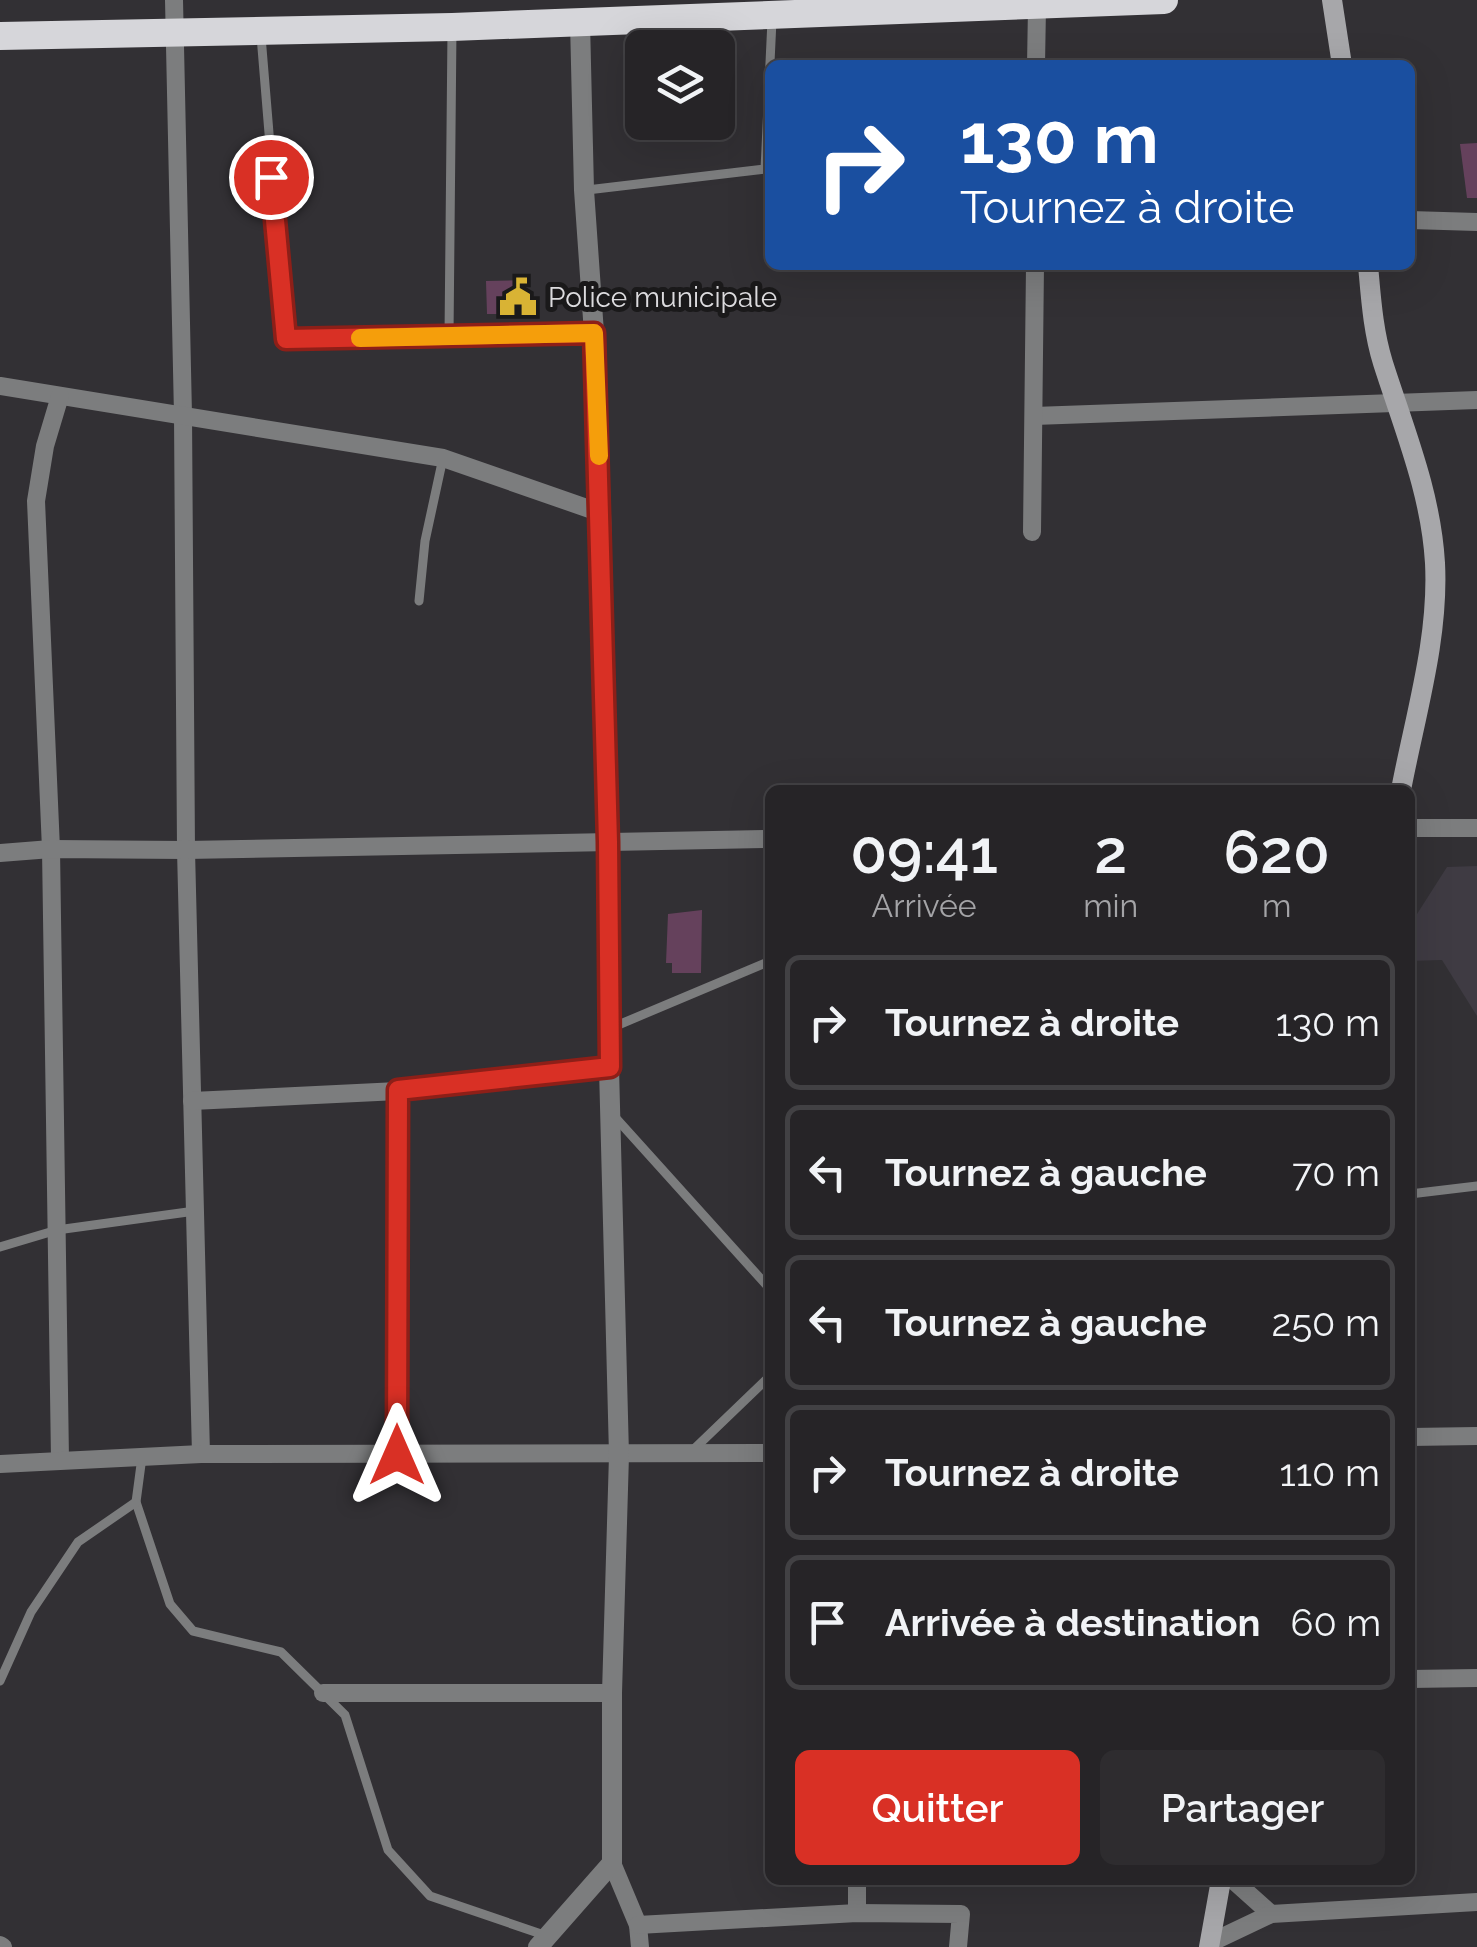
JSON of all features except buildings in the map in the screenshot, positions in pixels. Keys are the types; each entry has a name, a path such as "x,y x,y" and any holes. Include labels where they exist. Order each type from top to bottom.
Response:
{"highway":[{"path":"0,36 452,28 580,11 772,13 1164,0"}],"main road":[{"path":"1332,0 1341,60"},
{"path":"1368,270 1374,327 1428,506 1435,563 1434,619 1402,785"},
{"path":"1210,1945 1220,1885"}],"street":[{"path":"174,0 183,414 186,850 201,1454"},
{"path":"1036,60 1037,3"},
{"path":"580,11 584,190 601,513 608,1029 620,1455 612,1693 612,1863 638,1925 640,1947"},
{"path":"1415,220 1477,222"},
{"path":"1032,532 1035,270"},
{"path":"0,386 443,458 601,513"},
{"path":"60,396 44,446 36,501 51,849 60,1460"},
{"path":"1034,416 1477,400"},
{"path":"1415,828 1477,828"},
{"path":"0,852 765,839"},
{"path":"192,1102 398,1090 610,1067"},
{"path":"397,1455 398,1090"},
{"path":"1415,1437 1477,1436"},
{"path":"0,1464 201,1454 765,1453"},
{"path":"1415,1678 1477,1678"},
{"path":"323,1694 612,1693"},
{"path":"544,1942 612,1863"},
{"path":"857,1885 857,1912"},
{"path":"1239,1885 1271,1914"},
{"path":"1210,1945 1271,1914 1477,1902"},
{"path":"638,1925 857,1912 961,1914 958,1947"}],"lane":[{"path":"770,60 772,13"},
{"path":"449,336 452,28"},
{"path":"260,31 286,339 594,333"},
{"path":"584,190 765,170"},
{"path":"419,601 425,541 443,458"},
{"path":"608,1029 765,963"},
{"path":"612,1113 765,1282"},
{"path":"1415,1193 1477,1186"},
{"path":"0,1247 57,1230 195,1211"},
{"path":"689,1454 765,1381"},
{"path":"142,1457 136,1502 170,1604 194,1631 281,1652 345,1714 388,1850 430,1896 544,1942"},
{"path":"0,1681 31,1612 78,1542 136,1502"}],"shaded area":[{"path":"1477,866 1477,1016 1442,960 1415,961 1415,917 1447,867"}],"slow traffic":[{"path":"360,338 594,333 599,456"}],"place":[{"name":"Police municipale","path":"518,297"}],"route":[{"path":"271,177 286,339 594,333 601,513 610,1067 398,1090 397,1455"}]}
